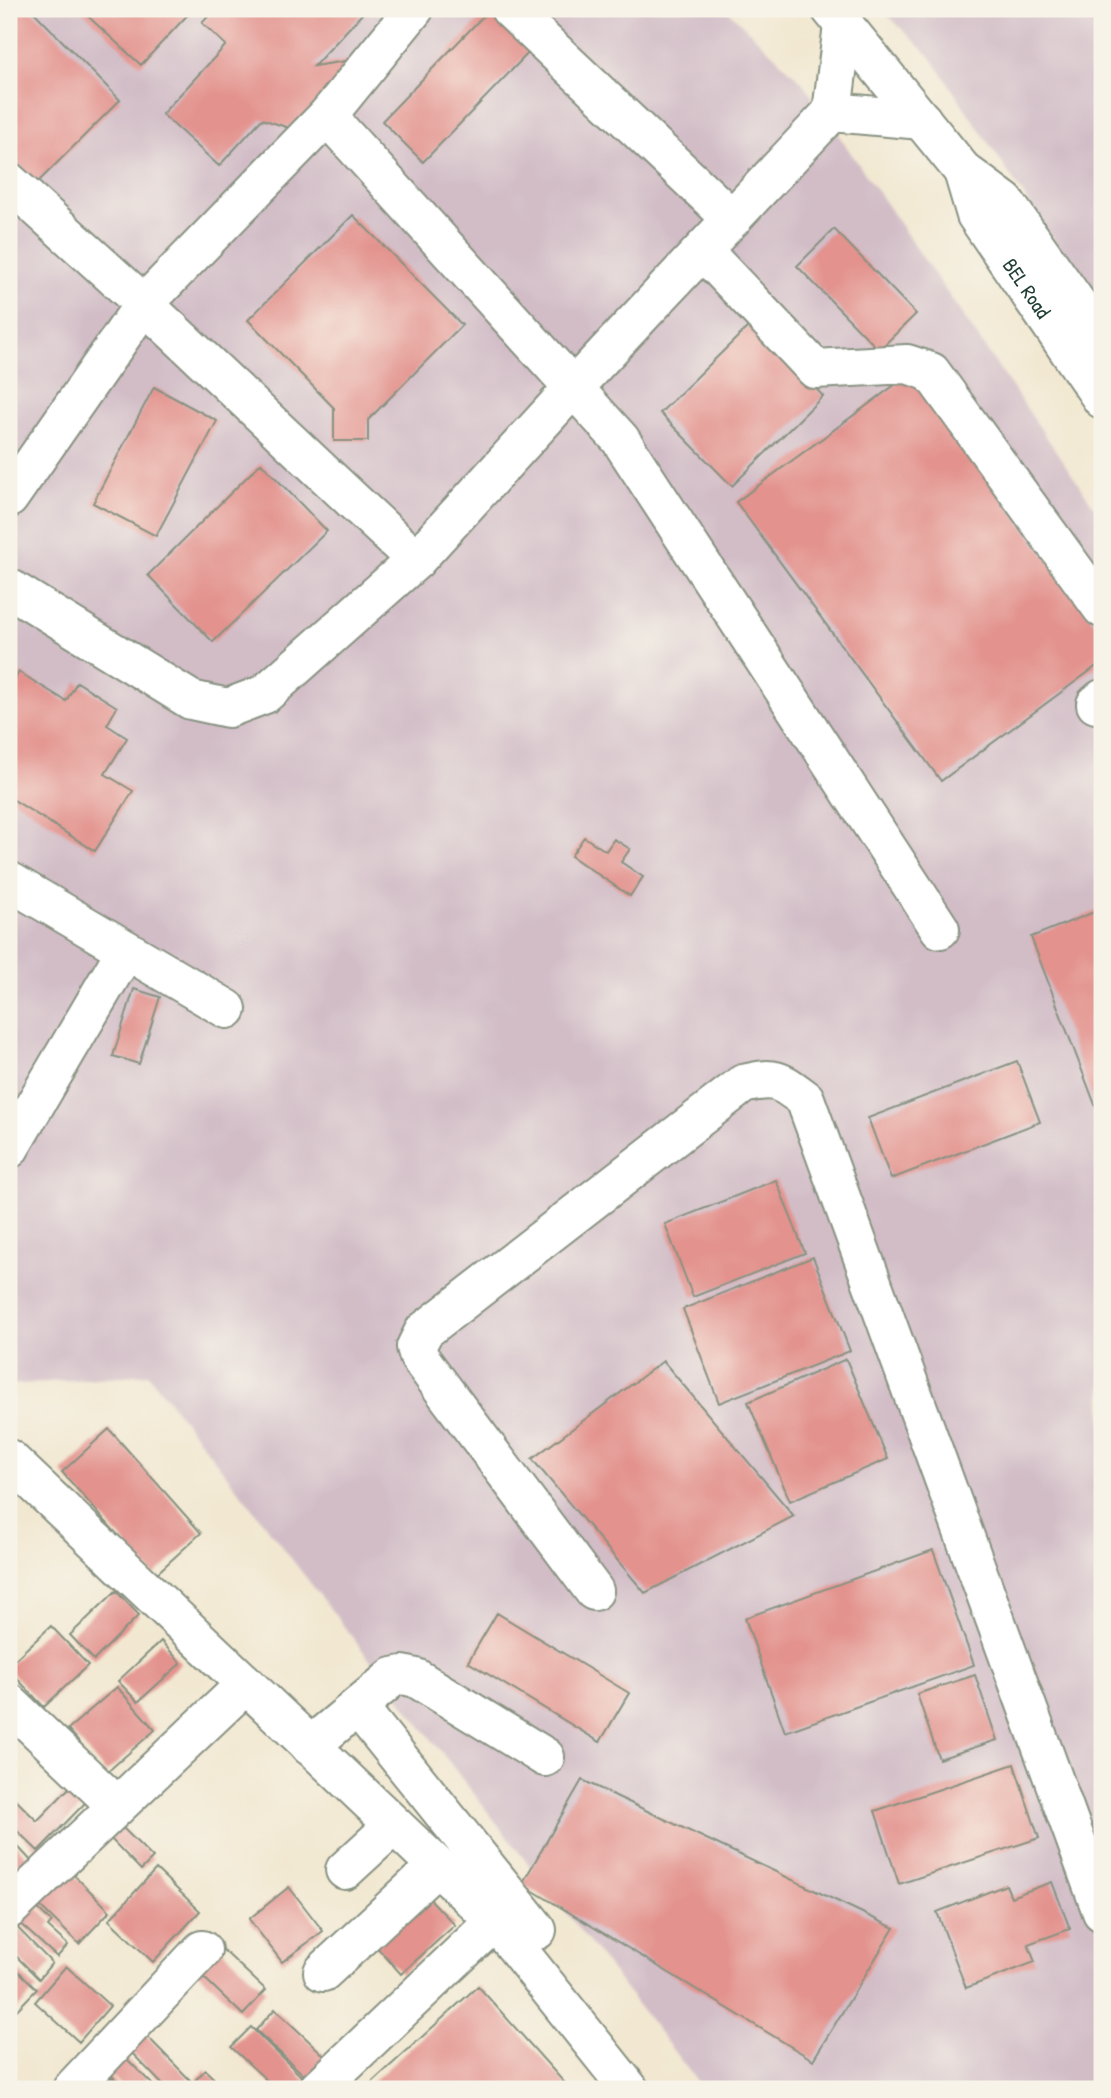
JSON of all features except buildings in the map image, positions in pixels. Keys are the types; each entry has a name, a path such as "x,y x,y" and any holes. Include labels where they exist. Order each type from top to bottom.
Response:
{"street":[{"path":"9,498 144,304 327,116 414,9"},
{"path":"510,9 732,219"},
{"path":"9,588 191,700 228,708 265,694 416,559 832,112 837,17"},
{"name":"BEL Road","path":"837,17 963,172 1005,202 1102,340"},
{"path":"832,112 922,120"},
{"path":"327,116 620,439 940,929"},
{"name":"BEL Road","path":"963,172 976,215 1102,399"},
{"path":"9,182 144,304 416,559"},
{"path":"703,251 815,369 906,364 931,372 1102,608"},
{"path":"9,881 227,1009"},
{"path":"9,1149 126,950"},
{"path":"594,1591 419,1357 416,1346 424,1331 743,1084 761,1079 783,1082 805,1099 1102,1912"},
{"path":"9,1459 495,1921 629,2089"},
{"path":"310,1746 393,1678 403,1675 416,1678 545,1757"},
{"path":"9,1909 245,1685"},
{"path":"9,1703 117,1806"},
{"path":"358,1707 537,1930"},
{"path":"345,1871 394,1825"},
{"path":"323,1972 437,1866"},
{"path":"318,2089 495,1921"},
{"path":"72,2089 202,1950"}],"shaded area":[{"path":"9,9 726,9 802,82 1102,518 1102,2089 703,2089 148,1374 9,1385"},
{"path":"881,9 1102,9 1102,312 930,56"}]}
